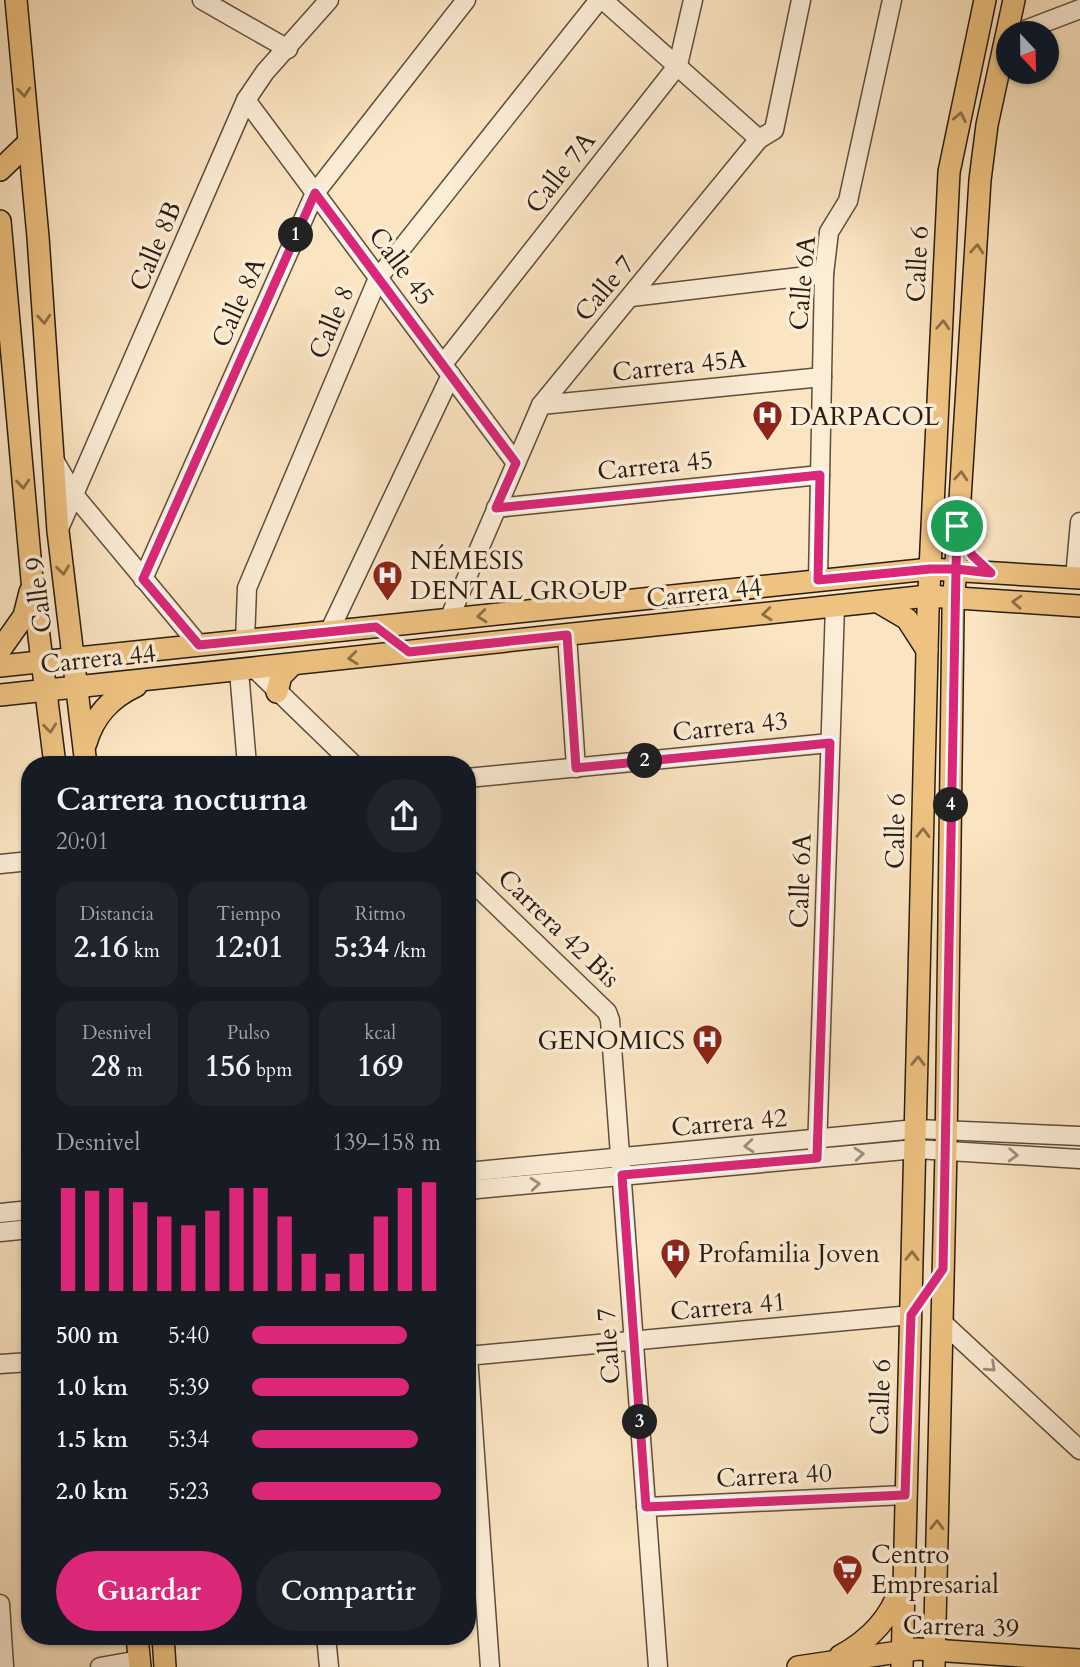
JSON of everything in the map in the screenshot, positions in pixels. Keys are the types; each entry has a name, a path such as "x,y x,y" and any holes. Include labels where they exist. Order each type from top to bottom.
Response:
{"main road":[{"name":"Calle 9","path":"16,0 58,531 85,756"},
{"name":"Calle 6","path":"902,1659 928,596 949,172 985,0"},
{"path":"1012,21 1014,0"},
{"path":"934,1658 957,526 986,125 997,84"},
{"path":"949,172 986,125"},
{"path":"0,170 29,142"},
{"name":"Calle 9","path":"0,221 5,325 54,756"},
{"path":"957,526 972,555 991,573"},
{"name":"Carrera 44","path":"0,666 930,569 1078,578"},
{"path":"0,650 24,616 32,580"},
{"name":"Carrera 44","path":"0,695 928,596 1080,606"},
{"path":"567,635 578,614 619,608 626,600"},
{"path":"878,602 907,618 928,652"},
{"path":"376,627 409,652"},
{"path":"277,692 281,676 292,665"},
{"path":"85,756 97,716 108,703 122,692 155,680"},
{"path":"940,1391 911,1323 943,1269"},
{"path":"808,1665 851,1650 880,1626 891,1610 904,1574"},
{"path":"138,1645 139,1664"},
{"path":"164,1645 165,1667"},
{"name":"Carrera 39","path":"808,1665 934,1658 1080,1660"}],"street":[{"path":"202,0 288,50"},
{"name":"Calle 8B","path":"58,531 246,100 265,72 288,50 328,0"},
{"name":"Calle 8A","path":"143,579 315,193 466,0"},
{"path":"601,0 759,139"},
{"name":"Calle 8","path":"245,640 247,588 378,278 601,0"},
{"name":"Calle 7A","path":"329,632 447,370 678,65 693,0"},
{"name":"Calle 7","path":"449,619 541,405 759,139 774,130 802,0"},
{"name":"Calle 6A","path":"818,580 824,274 830,232 848,201 892,0"},
{"path":"1049,21 1080,9"},
{"name":"Calle 45","path":"246,100 516,463"},
{"path":"631,297 824,274"},
{"name":"Carrera 45A","path":"541,405 822,377"},
{"path":"53,458 75,496 199,645"},
{"name":"Carrera 45","path":"496,508 820,475"},
{"path":"1078,578 1080,522"},
{"name":"Calle 6A","path":"817,1149 835,606"},
{"path":"567,635 576,768"},
{"path":"247,670 277,692 345,756"},
{"path":"247,670 247,756"},
{"name":"Carrera 43","path":"476,777 830,743"},
{"path":"0,863 21,862"},
{"name":"Carrera 42 Bis","path":"476,886 607,1012 610,1020"},
{"name":"Calle 7","path":"610,1020 658,1667"},
{"name":"Carrera 42","path":"476,1189 621,1167 916,1139 946,1128 1080,1136"},
{"name":"Carrera 42","path":"916,1139 946,1150 1080,1159"},
{"name":"Carrera 42","path":"476,1172 621,1167"},
{"path":"0,1213 21,1211"},
{"path":"0,1232 21,1230"},
{"path":"941,1321 1080,1450"},
{"name":"Carrera 41","path":"476,1355 634,1341 911,1323"},
{"path":"0,1364 21,1363"},
{"path":"476,1469 490,1667"},
{"name":"Carrera 40","path":"646,1507 905,1495"},
{"path":"0,1604 5,1667"},
{"path":"327,1645 329,1667"},
{"path":"100,1667 139,1664"}],"place":[{"name":"DARPACOL","path":"767,443"},
{"name":"NÉMESIS DENTAL GROUP","path":"387,602"},
{"name":"GENOMICS","path":"708,1067"},
{"name":"Profamilia Joven","path":"675,1280"},
{"name":"Centro Empresarial","path":"848,1596"}],"route":[{"path":"957,526 956,569 818,580 820,475 496,508 516,463 315,193 143,579 199,645 376,627 409,652 567,635 576,768 830,743 817,1158 622,1175 646,1507 905,1495 911,1315 943,1269 953,611 956,569 991,573 972,555 957,526"}]}
